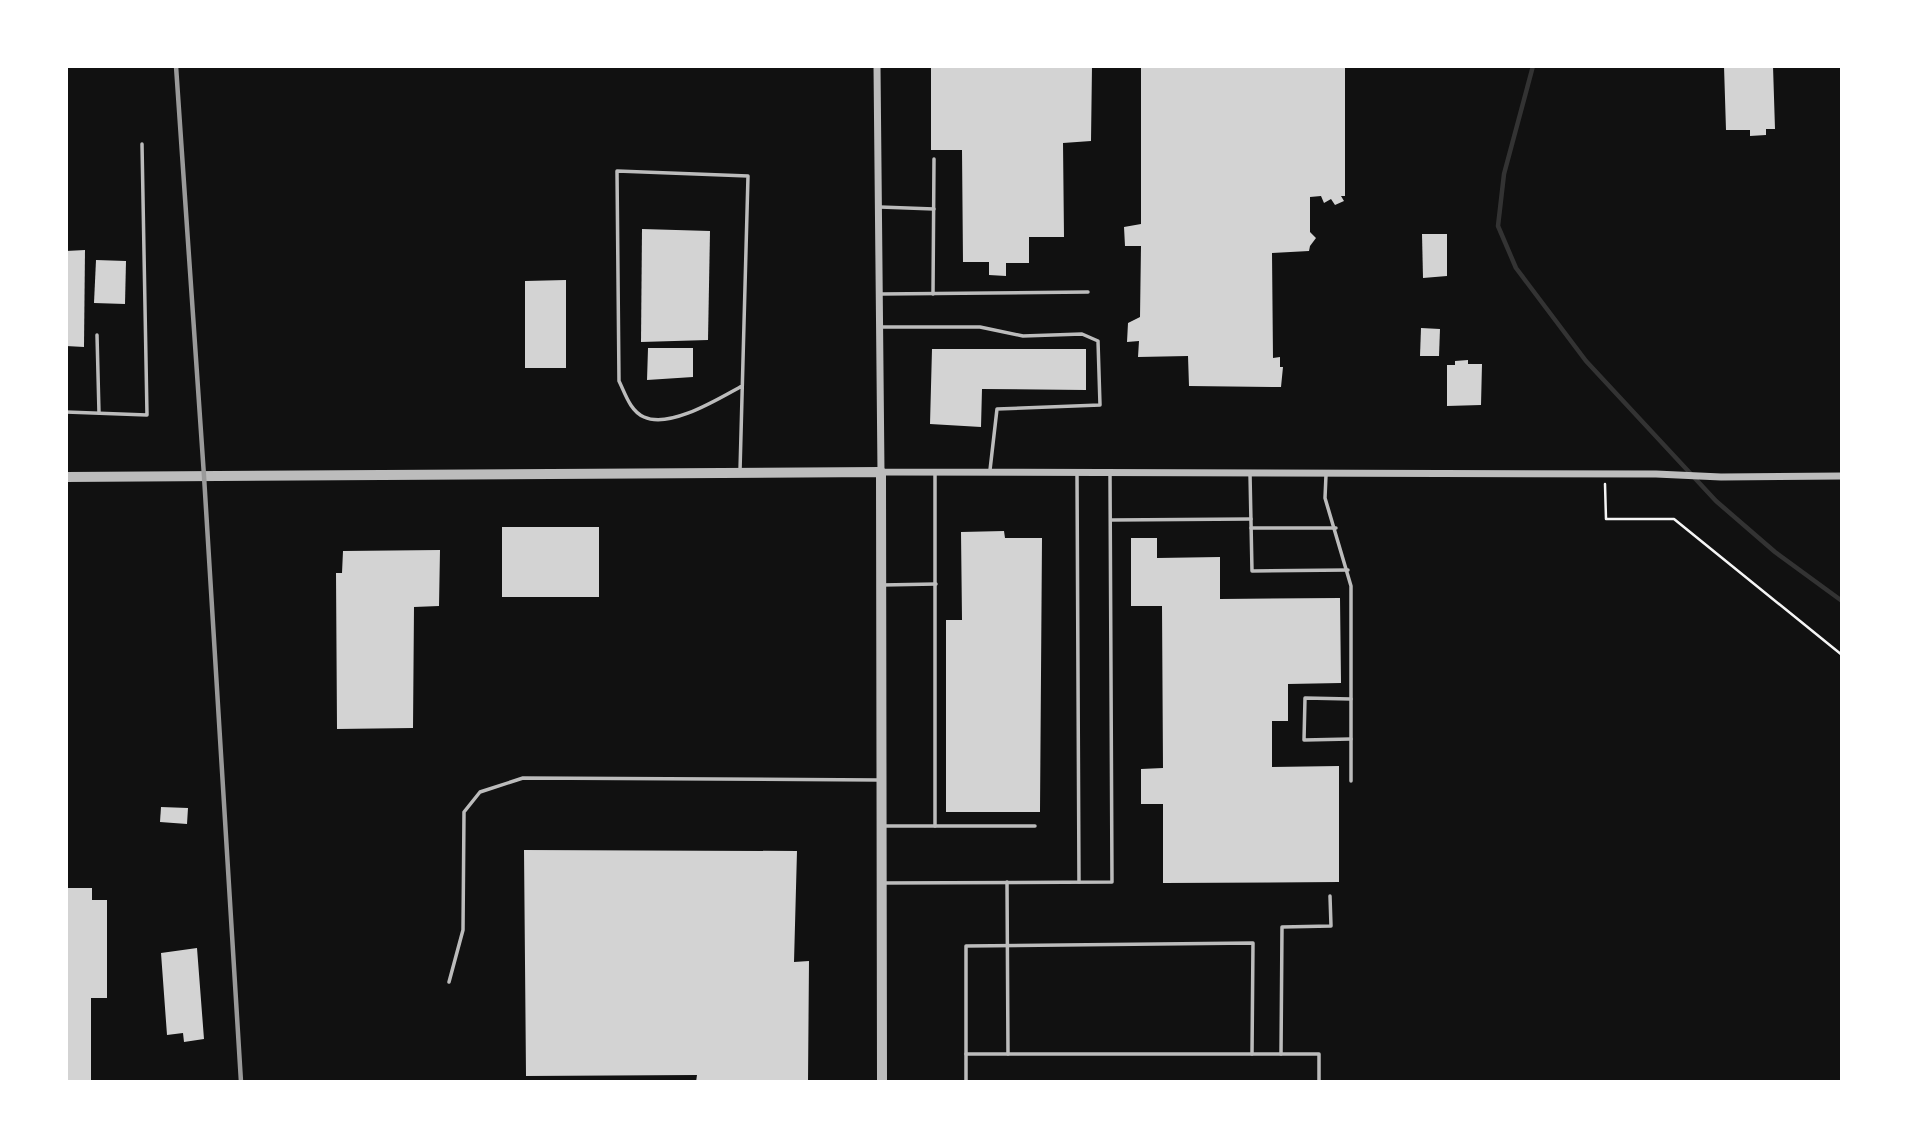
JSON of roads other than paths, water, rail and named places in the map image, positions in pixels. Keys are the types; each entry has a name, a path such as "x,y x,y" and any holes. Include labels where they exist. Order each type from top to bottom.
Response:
{"street":[{"path":"877,66 882,1082"},
{"path":"66,477 881,472 1842,476"}],"lane":[{"path":"66,412 147,415 142,144"},
{"path":"933,294 934,159"},
{"path":"740,474 748,176 617,171 619,381 632,407 643,417 665,421 712,402 742,386"},
{"path":"878,207 934,209"},
{"path":"879,295 1088,292"},
{"path":"879,327 980,327 1023,336 1082,334 1098,341 1100,405 997,409 990,472"},
{"path":"97,335 99,414"},
{"path":"935,472 935,826"},
{"path":"1326,472 1325,498 1351,586 1351,781"},
{"path":"1077,473 1079,882"},
{"path":"881,883 1112,882 1110,473"},
{"path":"1250,474 1252,571 1348,570"},
{"path":"1111,520 1251,519"},
{"path":"1251,528 1336,528"},
{"path":"881,585 936,584"},
{"path":"1351,699 1305,698 1304,740 1351,739"},
{"path":"449,982 463,930 464,813 480,792 523,778 881,780"},
{"path":"881,826 1035,826"},
{"path":"1007,882 1008,1054"},
{"path":"1281,1054 1282,927 1331,926 1331,896"},
{"path":"966,1082 966,946 1253,943 1252,1054"},
{"path":"966,1054 1319,1054 1319,1082"}],"waterway":[{"path":"1533,66 1504,174 1498,226 1516,268 1586,361 1716,501 1775,552 1842,601"}],"railway":[{"path":"176,66 241,1082"}]}
